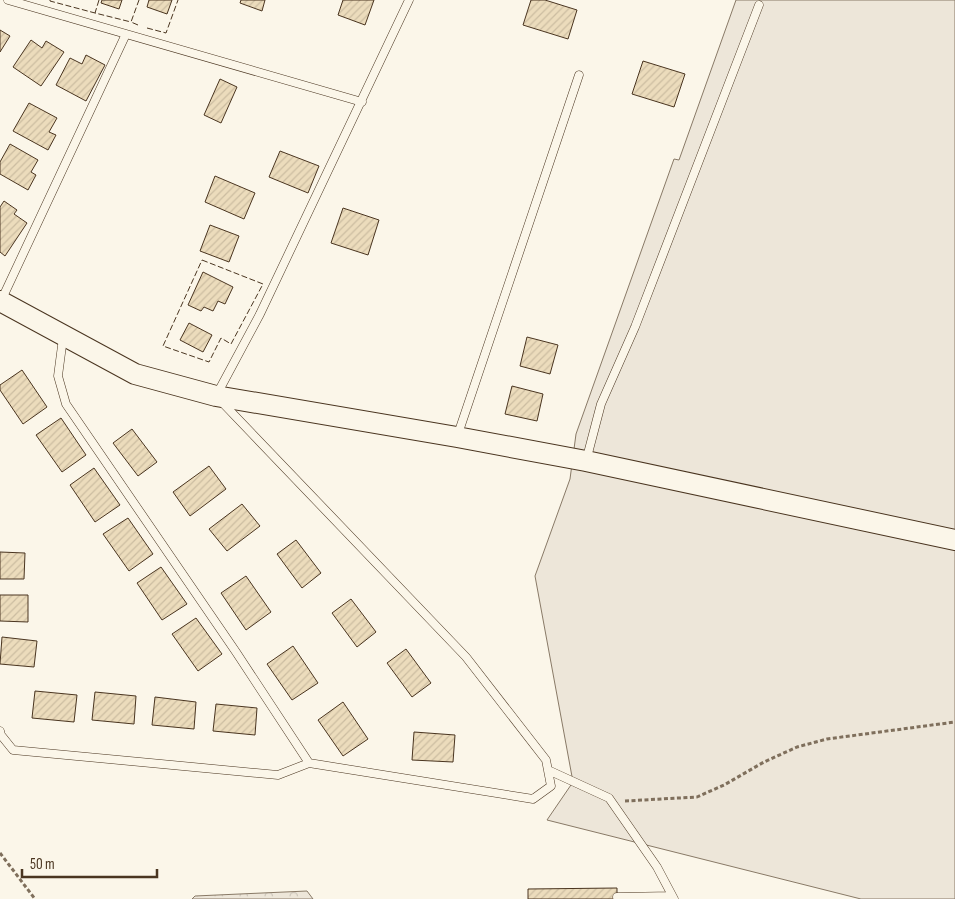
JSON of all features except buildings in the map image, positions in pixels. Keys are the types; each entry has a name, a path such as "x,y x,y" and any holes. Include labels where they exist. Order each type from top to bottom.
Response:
{"street":[{"path":"0,301 135,374 216,396 586,461 955,540"}],"lane":[{"path":"8,0 362,102"},
{"path":"0,731 13,750 22,751 278,775 309,763 532,799 551,786 546,760 466,657 216,396 260,314 409,0"},
{"path":"586,461 601,404 635,327 759,5"},
{"path":"0,301 126,34"},
{"path":"457,437 579,75"},
{"path":"64,336 58,376 66,404 236,652 309,763"},
{"path":"548,770 609,798 658,867 673,897 617,897"}],"path":[{"path":"609,798 629,802 697,797 797,747 827,739 955,722"},
{"path":"0,854 35,899"}],"green space":[{"path":"736,0 955,0 955,899 861,899 547,820 573,782 535,576 570,479 576,434 674,159 679,160"},
{"path":"307,891 313,899 192,899 195,896"}],"fence":[{"path":"50,0 95,13"},
{"path":"99,0 95,13 131,22"},
{"path":"138,25 131,22 139,0"},
{"path":"147,28 166,33 178,0"},
{"path":"202,260 263,284 231,344 221,338 209,362 163,346 202,260"}]}
